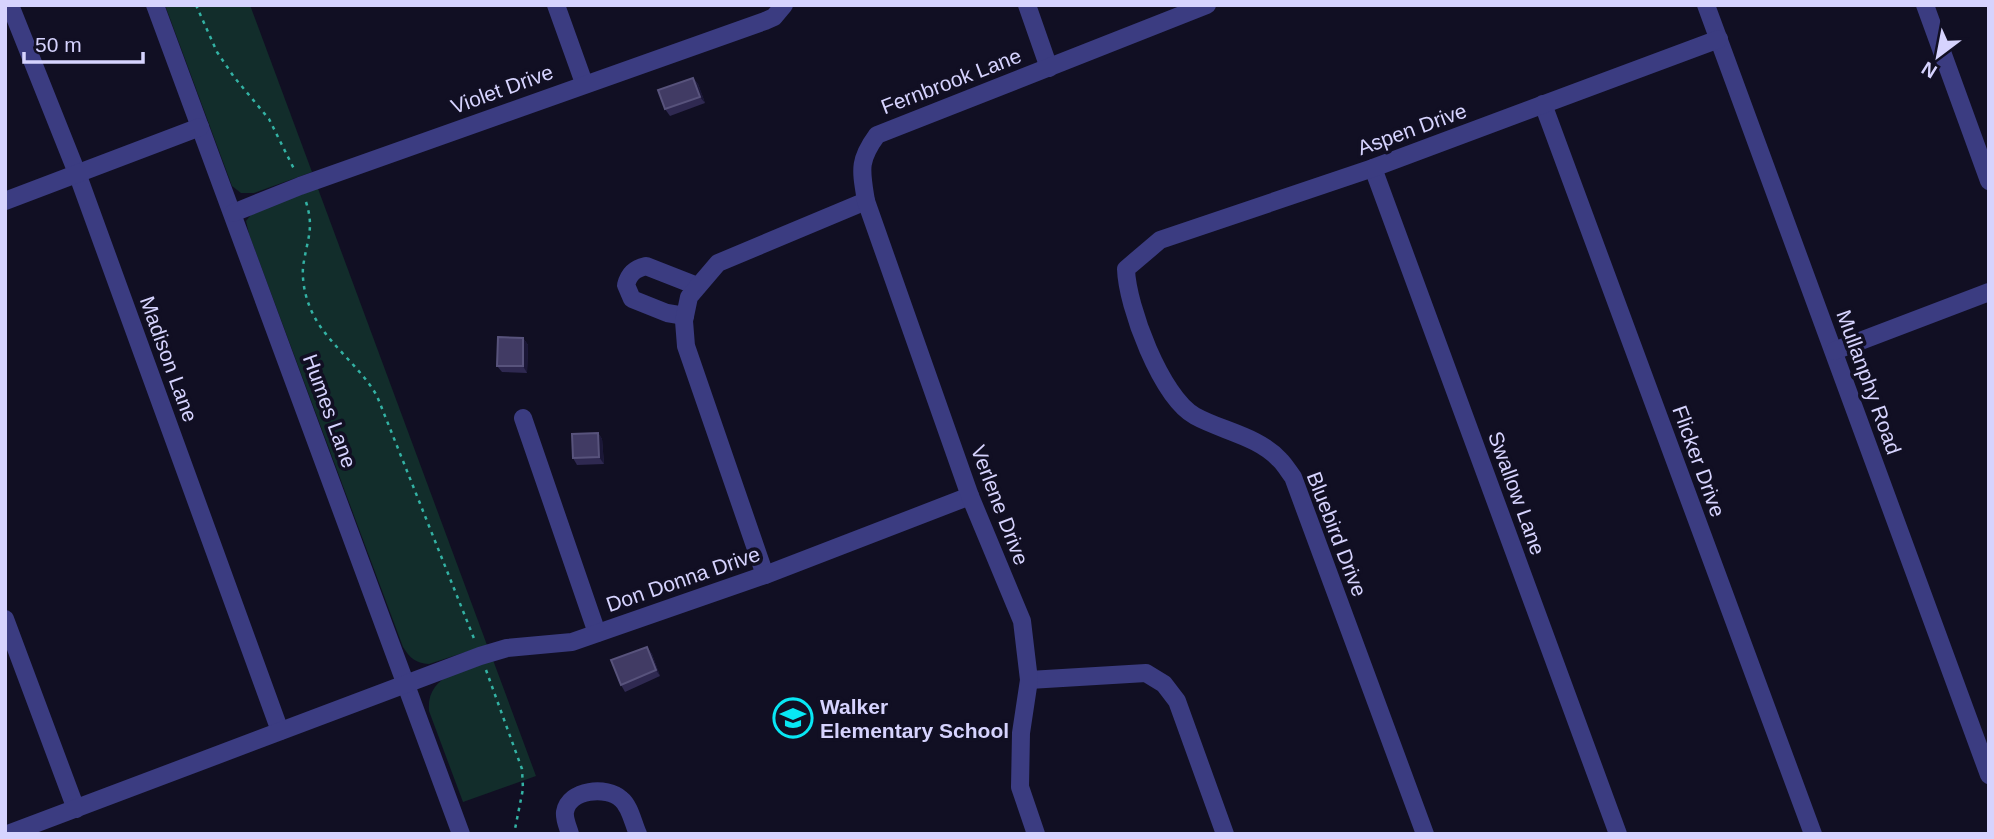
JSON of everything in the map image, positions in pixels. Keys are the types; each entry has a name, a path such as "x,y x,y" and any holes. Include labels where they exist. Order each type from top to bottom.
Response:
{"street":[{"name":"Madison Lane","path":"10,5 77,173 280,731"},
{"name":"Humes Lane","path":"155,5 461,834"},
{"path":"556,5 584,83"},
{"path":"1027,5 1049,68"},
{"name":"Fernbrook Lane","path":"866,201 860,167 865,152 877,135 1207,5"},
{"name":"Mullanphy Road","path":"1706,5 1989,775"},
{"path":"1925,5 1989,181"},
{"name":"Violet Drive","path":"233,213 584,83 765,21 774,17 784,6"},
{"name":"Aspen Drive","path":"1126,269 1160,240 1373,168 1719,39"},
{"name":"Flicker Drive","path":"1543,104 1813,834"},
{"path":"5,201 200,127"},
{"name":"Swallow Lane","path":"1373,168 1618,834"},
{"path":"765,575 686,346 685,316 689,297 718,263 866,201"},
{"name":"Verlene Drive","path":"866,201 970,496 1022,621 1029,680 1020,733 1020,787 1036,834"},
{"path":"685,316 632,299 626,285 628,278 633,271 646,266 698,286"},
{"name":"Bluebird Drive","path":"1126,269 1127,286 1134,312 1164,383 1193,415 1259,444 1280,459 1293,477 1425,834"},
{"path":"1834,351 1989,292"},
{"path":"523,418 597,633"},
{"name":"Don Donna Drive","path":"8,834 507,648 572,642 765,575 970,496"},
{"path":"5,619 76,809"},
{"path":"1029,680 1146,673 1164,684 1177,701 1225,834"},
{"path":"570,834 566,808 578,797 594,791 609,792 625,802 638,834"}],"path":[{"path":"196,5 218,52 234,77 270,119 297,176"},
{"path":"304,197 311,229 303,263 309,305 321,328 367,379 377,397 477,647"},
{"path":"484,666 522,769 523,789 514,834"}],"green space":[{"path":"165,5 250,5 312,172 254,193 241,193 232,186"},
{"path":"317,186 487,645 429,664 413,659 403,647 249,234 246,221 254,211"},
{"path":"493,660 536,776 463,802 429,711 430,699 434,689 449,675"}],"building":[{"path":"693,78 700,97 665,109 658,90"},
{"path":"498,337 523,338 523,366 497,366"},
{"path":"598,433 599,457 573,458 572,434"},
{"path":"647,647 656,670 621,685 611,660"}],"place":[{"name":"Walker Elementary School","path":"793,718"}]}
